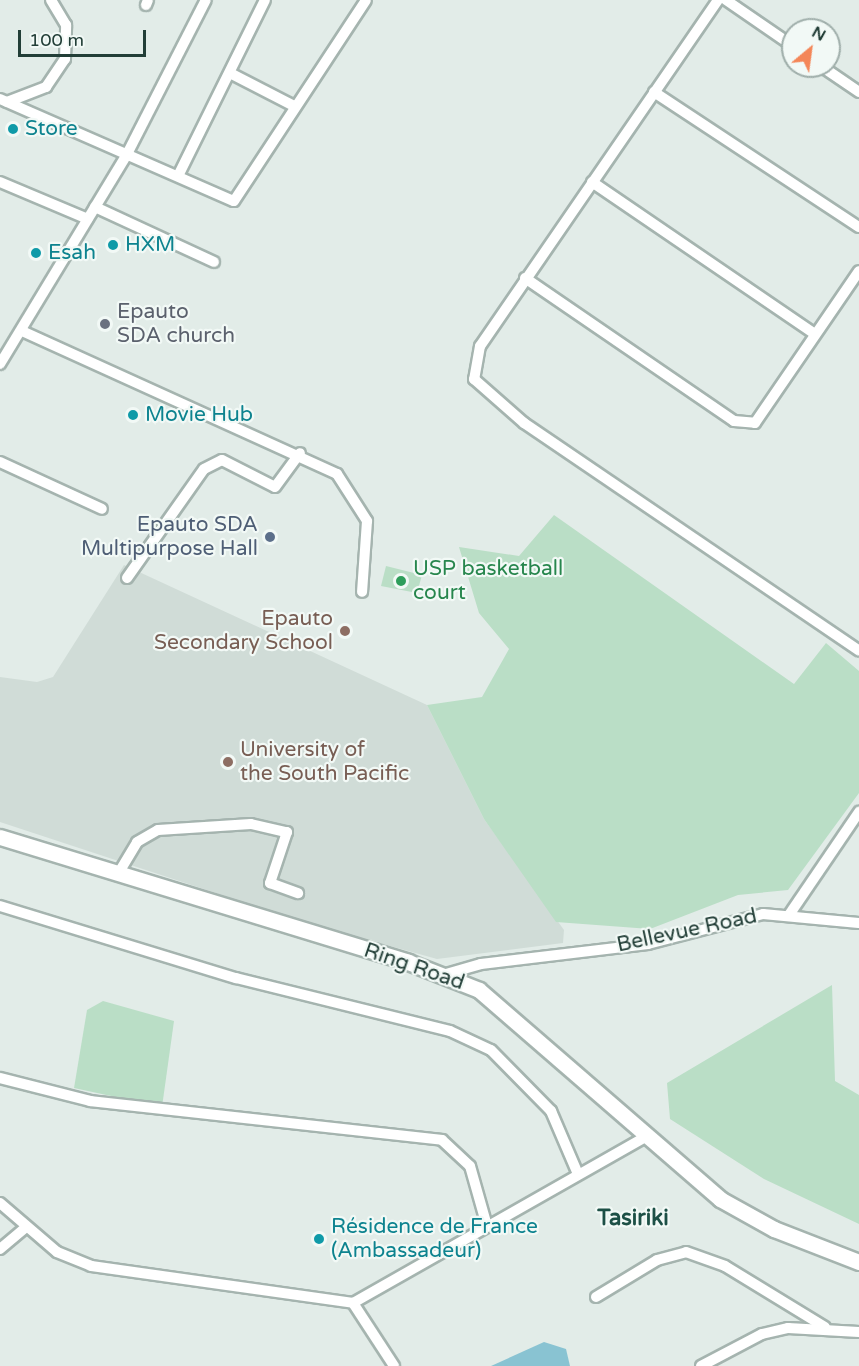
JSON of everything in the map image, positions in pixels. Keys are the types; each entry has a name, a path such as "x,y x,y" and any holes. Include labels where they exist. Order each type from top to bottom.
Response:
{"main road":[{"name":"Ring Road","path":"0,837 446,974 495,1000 709,1190 747,1216 859,1262"}],"street":[{"path":"4,100 46,87 65,59 66,25 51,0"},
{"path":"0,364 126,156 207,0"},
{"path":"178,176 265,0"},
{"path":"4,100 126,156 234,201 294,106 366,0"},
{"path":"718,0 525,278 474,358 480,389 859,651"},
{"path":"726,0 781,38"},
{"path":"230,73 294,106"},
{"path":"839,78 859,92"},
{"path":"654,92 859,227"},
{"path":"0,182 88,219"},
{"path":"592,182 815,334"},
{"path":"95,207 214,262"},
{"path":"525,278 734,421 755,423 859,271"},
{"path":"22,331 300,453 348,485 367,521 362,592"},
{"path":"127,578 204,469 222,460 275,487 300,453"},
{"path":"0,462 102,509"},
{"path":"789,915 859,812"},
{"path":"118,874 136,842 158,830 251,824 287,832 270,883 298,893"},
{"path":"0,906 236,978 450,1031 491,1050 551,1111 578,1174"},
{"name":"Bellevue Road","path":"446,974 481,964 648,944 734,918 789,915 859,923"},
{"path":"0,1078 90,1101 442,1140 470,1166 487,1226"},
{"path":"0,1203 25,1228 75,1261 121,1274 353,1303 649,1135"},
{"path":"0,1250 25,1228"},
{"path":"596,1297 657,1260 686,1252 725,1266 825,1327"},
{"path":"353,1303 394,1366"},
{"path":"701,1366 762,1334 825,1327 859,1332"}],"shaded area":[{"name":"University of the South Pacific","path":"124,565 427,705 484,819 564,930 563,943 437,959 304,922 0,822 0,677 37,682 53,677"}],"green space":[{"path":"554,515 794,684 826,643 859,671 859,793 788,890 738,895 650,929 556,922 484,819 427,705 482,697 509,649 479,613 459,547 519,556"},
{"name":"USP basketball court","path":"386,566 422,575 417,593 381,586"},
{"path":"832,985 835,1081 859,1095 859,1224 764,1179 670,1119 667,1083"},
{"path":"103,1001 174,1021 162,1107 74,1088 87,1010"}],"water":[{"path":"544,1342 566,1349 570,1366 491,1366"}],"place":[{"name":"Store","path":"13,129"},
{"name":"HXM","path":"113,245"},
{"name":"Esah","path":"36,253"},
{"name":"Epauto SDA church","path":"105,324"},
{"name":"Movie Hub","path":"133,415"},
{"name":"Epauto SDA Multipurpose Hall","path":"270,537"},
{"name":"USP basketball court","path":"401,581"},
{"name":"Epauto Secondary School","path":"345,631"},
{"name":"University of the South Pacific","path":"228,762"},
{"name":"Résidence de France (Ambassadeur)","path":"319,1239"}],"district":[{"name":"Tasiriki","path":"633,1219"}]}
